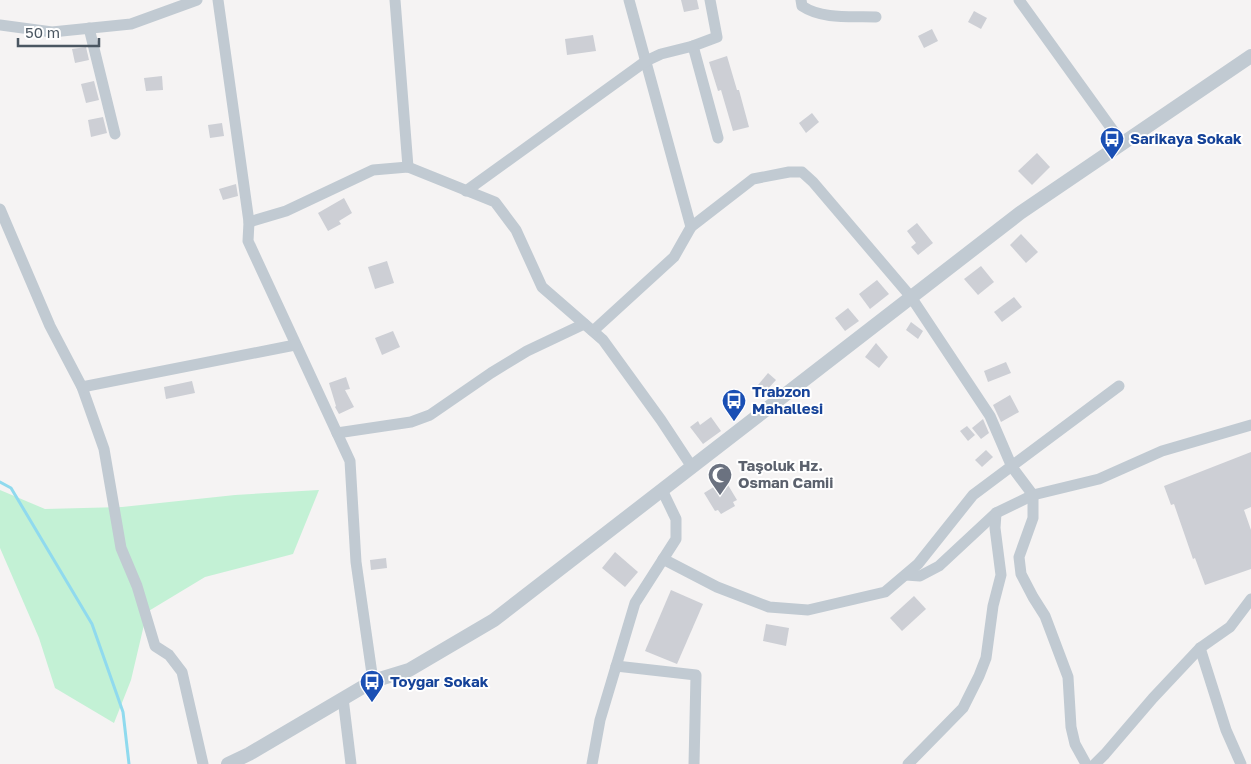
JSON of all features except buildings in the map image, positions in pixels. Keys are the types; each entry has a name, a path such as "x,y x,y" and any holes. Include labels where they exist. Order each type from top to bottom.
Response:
{"street":[{"path":"0,25 52,32 131,24 197,0"},
{"path":"218,0 249,222 248,241 350,461 356,562 373,681"},
{"path":"395,0 408,167"},
{"path":"629,0 691,227"},
{"path":"466,191 646,61 661,54 693,46 717,36 710,0"},
{"path":"801,0 802,6 810,11 821,14 876,17"},
{"path":"1019,0 1122,143"},
{"path":"89,28 115,134"},
{"path":"693,46 718,138"},
{"path":"228,764 373,681 409,670 494,620 1020,212 1251,56"},
{"path":"249,222 286,211 374,170 408,167 495,202 516,230 542,287 603,340 661,420 692,467"},
{"path":"337,433 411,422 430,415 527,351 588,327 674,257 691,227 753,179 789,172 802,172 813,182 911,297 990,416 1012,467 1033,495 1032,518 1019,557 1021,574 1032,597 1045,616 1068,677 1071,727 1075,744 1086,764"},
{"path":"0,209 50,326 82,387 104,449 121,548 138,586 155,646 170,655 182,672 203,764"},
{"path":"82,387 295,345"},
{"path":"663,559 717,587 769,607 808,610 885,592 918,564 973,496 1119,386"},
{"path":"906,575 920,576 939,566 996,513 1033,495 1099,479 1162,451 1251,426"},
{"path":"592,764 600,720 635,603 676,539 676,519 662,490"},
{"path":"908,764 962,708 986,658 993,606 1001,575 995,528 996,513"},
{"path":"1094,764 1200,648 1230,626 1251,600"},
{"path":"1200,648 1226,730 1241,764"},
{"path":"616,666 696,674 694,764"},
{"path":"343,698 351,764"}],"green space":[{"path":"0,490 45,509 122,507 235,495 319,490 293,554 205,577 147,612 131,680 114,723 55,688 39,638 0,548"}],"waterway":[{"path":"0,482 11,488 92,624 123,712 129,764"}],"place":[{"name":"Sarikaya Sokak","path":"1112,160"},
{"name":"Trabzon Mahallesi","path":"734,422"},
{"name":"Taşoluk Hz. Osman Camii","path":"720,496"},
{"name":"Toygar Sokak","path":"372,703"}]}
